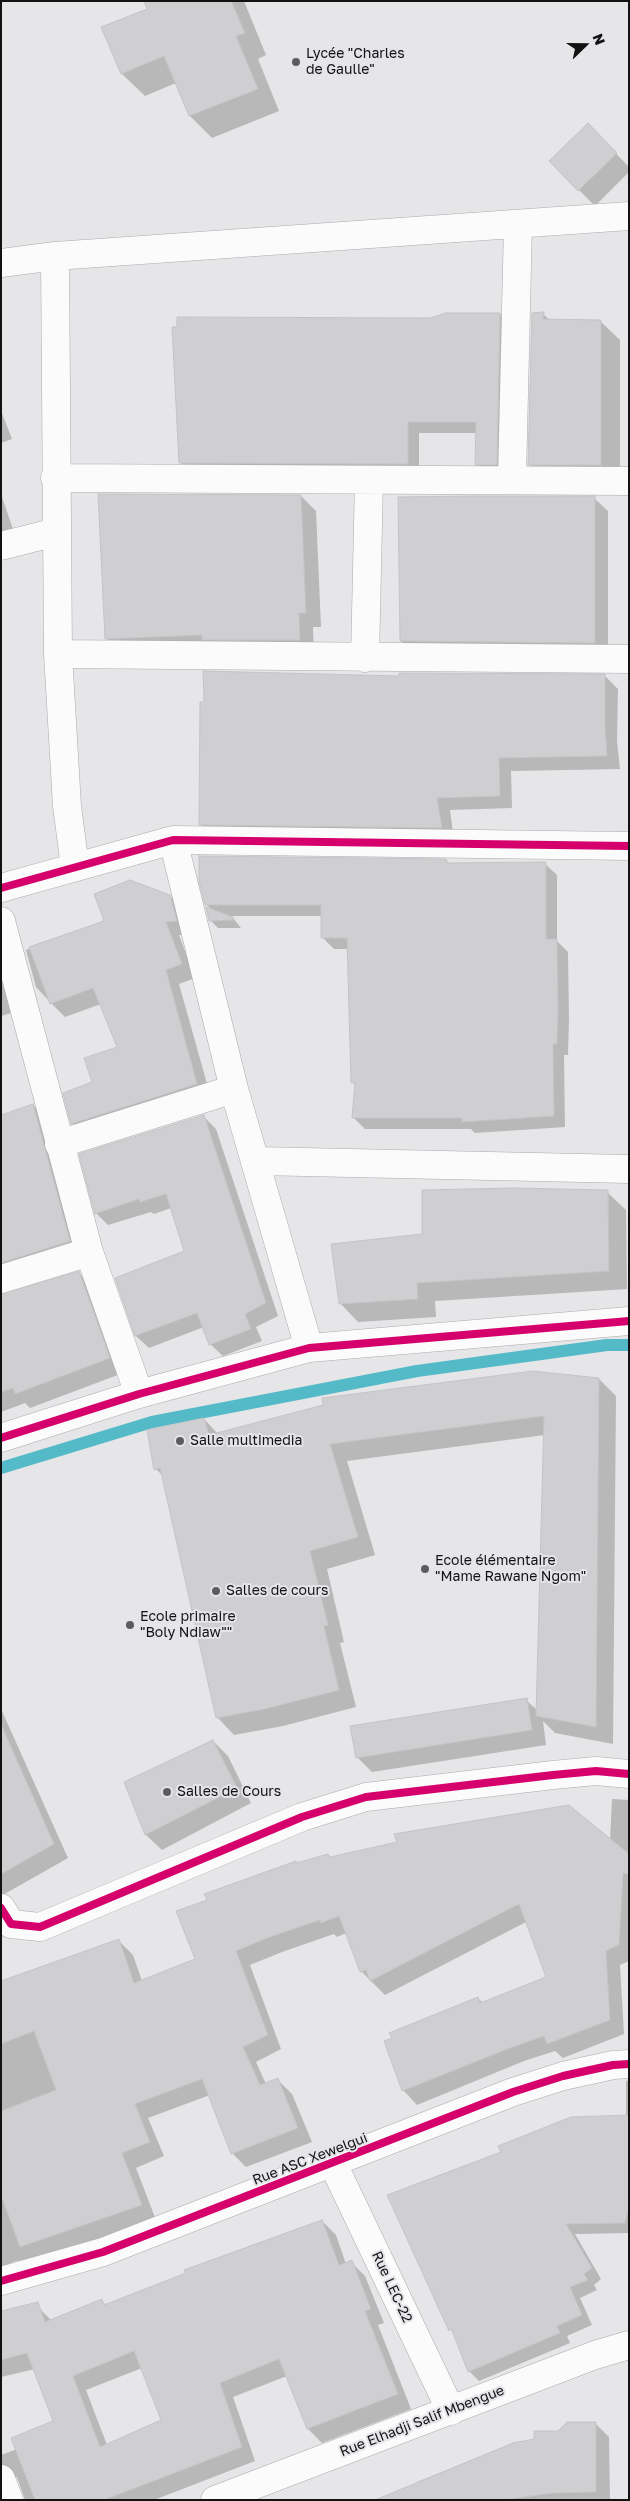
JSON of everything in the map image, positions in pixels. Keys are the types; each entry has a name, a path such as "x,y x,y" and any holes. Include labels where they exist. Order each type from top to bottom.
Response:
{"street":[{"path":"1,263 55,256 629,216"},
{"path":"512,478 518,224"},
{"path":"55,256 55,478 58,654 67,806 75,868"},
{"path":"55,478 369,480 512,478 629,481"},
{"path":"365,658 369,480"},
{"path":"1,546 56,532"},
{"path":"58,654 629,659"},
{"path":"173,840 234,1090 257,1161 309,1348"},
{"path":"1,888 173,840 629,846"},
{"path":"1,921 89,1252 139,1394"},
{"path":"59,1144 234,1090"},
{"path":"257,1161 629,1169"},
{"path":"1,1278 89,1252"},
{"path":"1,1438 139,1394 309,1348 629,1321"},
{"path":"1,1908 11,1924 40,1926 302,1817 366,1797 596,1771 629,1774"},
{"name":"Rue ASC Xewelgui","path":"1,2281 103,2252 333,2164 513,2092 563,2076 613,2065 629,2064"},
{"name":"Rue LEC-22","path":"333,2164 451,2411"},
{"name":"Rue Elhadji Salif Mbengue","path":"215,2500 595,2355 629,2345"},
{"path":"1,2479 9,2500"}],"building":[{"path":"144,1 231,1 245,33 236,36 258,89 189,116 164,56 121,74 101,27 147,9"},
{"path":"588,123 617,153 578,191 549,161"},
{"path":"544,312 543,319 601,320 601,465 528,465 532,313"},
{"path":"446,313 500,313 497,465 475,465 476,422 408,422 408,464 179,463 172,327 177,327 177,317 430,318"},
{"path":"98,494 301,495 306,613 299,613 300,640 202,640 202,635 105,639"},
{"path":"595,496 595,643 400,641 398,497"},
{"path":"203,671 399,676 399,673 605,674 607,756 499,758 500,796 437,798 442,828 199,825 200,702 204,702"},
{"path":"199,856 446,859 447,863 546,862 546,939 557,939 557,1044 553,1044 554,1116 462,1122 462,1118 352,1118 355,1082 351,1083 347,938 321,938 321,905 205,905 199,881"},
{"path":"130,880 170,895 177,921 166,922 182,964 166,970 197,1084 71,1124 63,1093 92,1082 84,1058 117,1047 93,988 50,1004 29,947 104,921 94,894"},
{"path":"206,907 233,917 233,920 209,921"},
{"path":"33,1104 70,1241 1,1263 1,1115"},
{"path":"204,1115 266,1303 245,1314 251,1329 209,1345 197,1313 135,1336 115,1278 184,1251 166,1194 140,1202 139,1199 95,1214 79,1154"},
{"path":"512,1188 608,1190 609,1271 417,1283 418,1299 339,1304 331,1244 422,1234 422,1190"},
{"path":"79,1271 110,1358 15,1394 13,1388 1,1392 1,1294"},
{"path":"533,1371 599,1378 596,1727 536,1716 544,1416 330,1444 358,1537 310,1551 328,1625 324,1626 339,1690 265,1709 216,1718 160,1468 154,1470 147,1430 204,1418 209,1435 323,1405 322,1398"},
{"path":"527,1698 532,1730 356,1758 350,1726"},
{"path":"1,1724 54,1844 1,1874"},
{"name":"Salles de Cours","path":"213,1740 237,1788 145,1835 124,1782"},
{"path":"569,1805 629,1854 629,1874 623,1873 619,1945 606,1951 610,2020 547,2044 544,2036 402,2091 384,2041 392,2038 389,2033 478,1997 480,2003 546,1977 519,1904 370,1981 366,1970 360,1972 339,1916 321,1923 320,1920 267,1938 236,1951 268,2035 243,2047 260,2085 278,2078 298,2128 231,2154 202,2079 135,2104 150,2142 122,2153 142,2205 20,2247 1,2195 1,2111 56,2090 34,2031 1,2044 1,1981 119,1939 134,1983 195,1959 176,1911 207,1900 204,1894 296,1861 296,1863 328,1854 330,1857 397,1842 394,1834"},
{"path":"629,2115 629,2207 625,2223 566,2224 592,2268 584,2274 588,2280 570,2287 582,2315 557,2326 560,2333 468,2372 451,2328 449,2331 387,2195 501,2152 498,2146 571,2117"},
{"path":"322,2220 339,2265 352,2260 371,2309 365,2311 398,2394 307,2429 279,2359 220,2383 242,2447 104,2500 35,2500 11,2438 53,2421 27,2353 1,2360 1,2311 38,2302 45,2322 102,2299 104,2305 186,2273 184,2270","holes":["134,2351 161,2420 100,2447 73,2376"]},
{"path":"567,2422 596,2422 596,2492 554,2493 501,2500 375,2500 513,2443 534,2439 534,2431 558,2431"}],"waterway":[{"path":"1,1468 152,1422 417,1371 607,1345 629,1345"}],"cycle path":[{"path":"1,888 173,840 629,846"},
{"path":"1,1438 139,1394 309,1348 629,1321"},
{"path":"1,1908 11,1924 40,1927 302,1817 366,1797 596,1771 629,1774"},
{"path":"1,2281 103,2252 513,2092 563,2076 613,2065 629,2064"}],"place":[{"name":"Lycée \"Charles de Gaulle\"","path":"296,62"},
{"name":"Salle multimedia","path":"180,1441"},
{"name":"Ecole élémentaire \"Mame Rawane Ngom\"","path":"425,1569"},
{"name":"Salles de cours","path":"216,1591"},
{"name":"Ecole primaire \"Boly Ndiaw\"\"","path":"130,1625"},
{"name":"Salles de Cours","path":"167,1792"}]}
